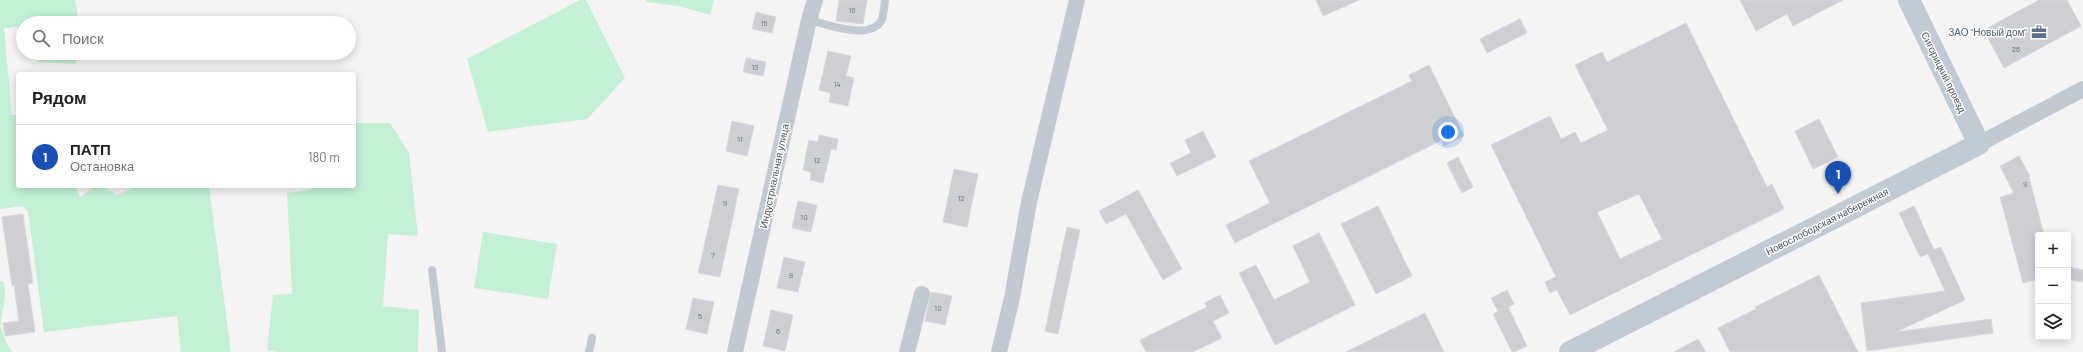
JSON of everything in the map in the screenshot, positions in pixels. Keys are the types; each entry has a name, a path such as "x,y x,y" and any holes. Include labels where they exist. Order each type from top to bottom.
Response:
{"street":[{"name":"Индустриальная улица","path":"735,352 809,20 815,0"},
{"path":"999,352 1012,298 1030,202 1077,0"},
{"name":"Сигорицкий проезд","path":"1909,0 1979,144"},
{"name":"Новослободская набережная","path":"1570,352 1979,144 2083,89"},
{"path":"907,352 922,294"}],"lane":[{"path":"809,20 855,31 872,29 882,20 885,0"},
{"path":"432,270 442,352"},
{"path":"589,352 592,338"}],"green space":[{"path":"0,0 75,0 78,16 16,16 16,26 4,29 12,115 16,115 16,188 76,188 80,197 94,188 106,188 117,195 133,188 209,188 231,352 181,352 177,316 44,332 28,211 23,206 0,209"},
{"path":"580,0 586,0 625,78 587,119 488,132 467,59"},
{"path":"646,0 714,0 710,15 679,6 646,2"},
{"path":"36,60 77,60 76,64 37,62"},
{"path":"356,123 390,123 409,153 418,236 388,234 383,306 419,310 418,352 278,352 267,350 273,295 292,294 287,193 313,189 356,188"},
{"path":"483,232 557,244 548,299 474,288"},
{"path":"0,281 3,281 5,292 1,326 6,341 12,352 0,352"}],"building":[{"path":"839,0 867,0 863,24 836,21"},
{"path":"1316,0 1359,0 1323,16"},
{"path":"1740,0 1843,0 1793,26 1787,14 1756,31"},
{"path":"2039,0 2067,0 2081,26 2004,68 1984,30"},
{"path":"756,12 776,17 772,33 752,29"},
{"path":"1520,19 1527,33 1487,53 1480,39"},
{"path":"1686,23 1767,187 1772,184 1784,209 1570,315 1557,290 1550,293 1545,282 1556,277 1491,145 1550,116 1561,139 1575,132 1581,143 1608,130 1575,65 1602,52 1607,62","holes":["1639,194 1662,239 1620,259 1597,212"]},
{"path":"828,51 851,56 846,76 854,78 848,106 829,102 831,93 819,90"},
{"path":"746,58 766,62 763,76 743,72"},
{"path":"1429,65 1464,136 1444,146 1442,140 1235,243 1226,225 1270,203 1249,161 1412,81 1409,75"},
{"path":"1819,119 1838,157 1813,169 1795,131"},
{"path":"732,121 754,126 747,156 726,151"},
{"path":"1203,131 1216,157 1177,176 1170,163 1191,153 1185,140"},
{"path":"819,135 838,139 836,150 831,149 823,183 810,180 811,172 803,170 809,140 818,142"},
{"path":"2019,156 2030,176 2029,177 2043,232 2035,232 2035,280 2023,283 2000,197 2014,193 2000,166"},
{"path":"1458,157 1473,187 1462,193 1447,163"},
{"path":"954,169 978,174 967,227 943,222"},
{"path":"718,185 739,189 720,277 698,273"},
{"path":"1138,190 1182,269 1163,280 1126,214 1106,224 1099,211"},
{"path":"798,201 817,205 811,232 792,228"},
{"path":"1378,206 1412,276 1376,294 1341,224"},
{"path":"1914,206 1934,250 1941,247 1965,300 1896,332 1991,319 1993,333 1867,351 1861,303 1945,291 1928,254 1920,257 1899,213"},
{"path":"23,214 33,283 28,284 35,332 5,336 3,323 19,321 14,285 12,286 2,217"},
{"path":"1067,227 1080,230 1058,334 1045,331"},
{"path":"1319,233 1355,305 1275,345 1239,273 1256,265 1274,300 1310,282 1293,246"},
{"path":"784,257 805,262 798,292 777,288"},
{"path":"2071,268 2083,270 2083,282 2071,280"},
{"path":"1819,275 1858,352 1730,352 1718,328 1756,309 1755,307"},
{"path":"1507,290 1514,304 1508,307 1527,346 1514,352 1512,352 1493,314 1498,311 1491,298"},
{"path":"931,292 952,296 945,325 925,321"},
{"path":"1220,295 1229,313 1213,321 1222,338 1193,352 1146,352 1140,340 1207,307 1205,303"},
{"path":"693,298 714,302 707,334 686,329"},
{"path":"771,310 793,315 785,351 763,346"},
{"path":"1425,313 1444,352 1346,352"},
{"path":"1698,339 1706,352 1674,352"}],"place":[{"name":"ЗАО \"Новый дом\"","path":"2039,32"},
{"name":"ПАТП","path":"1838,194"}]}
